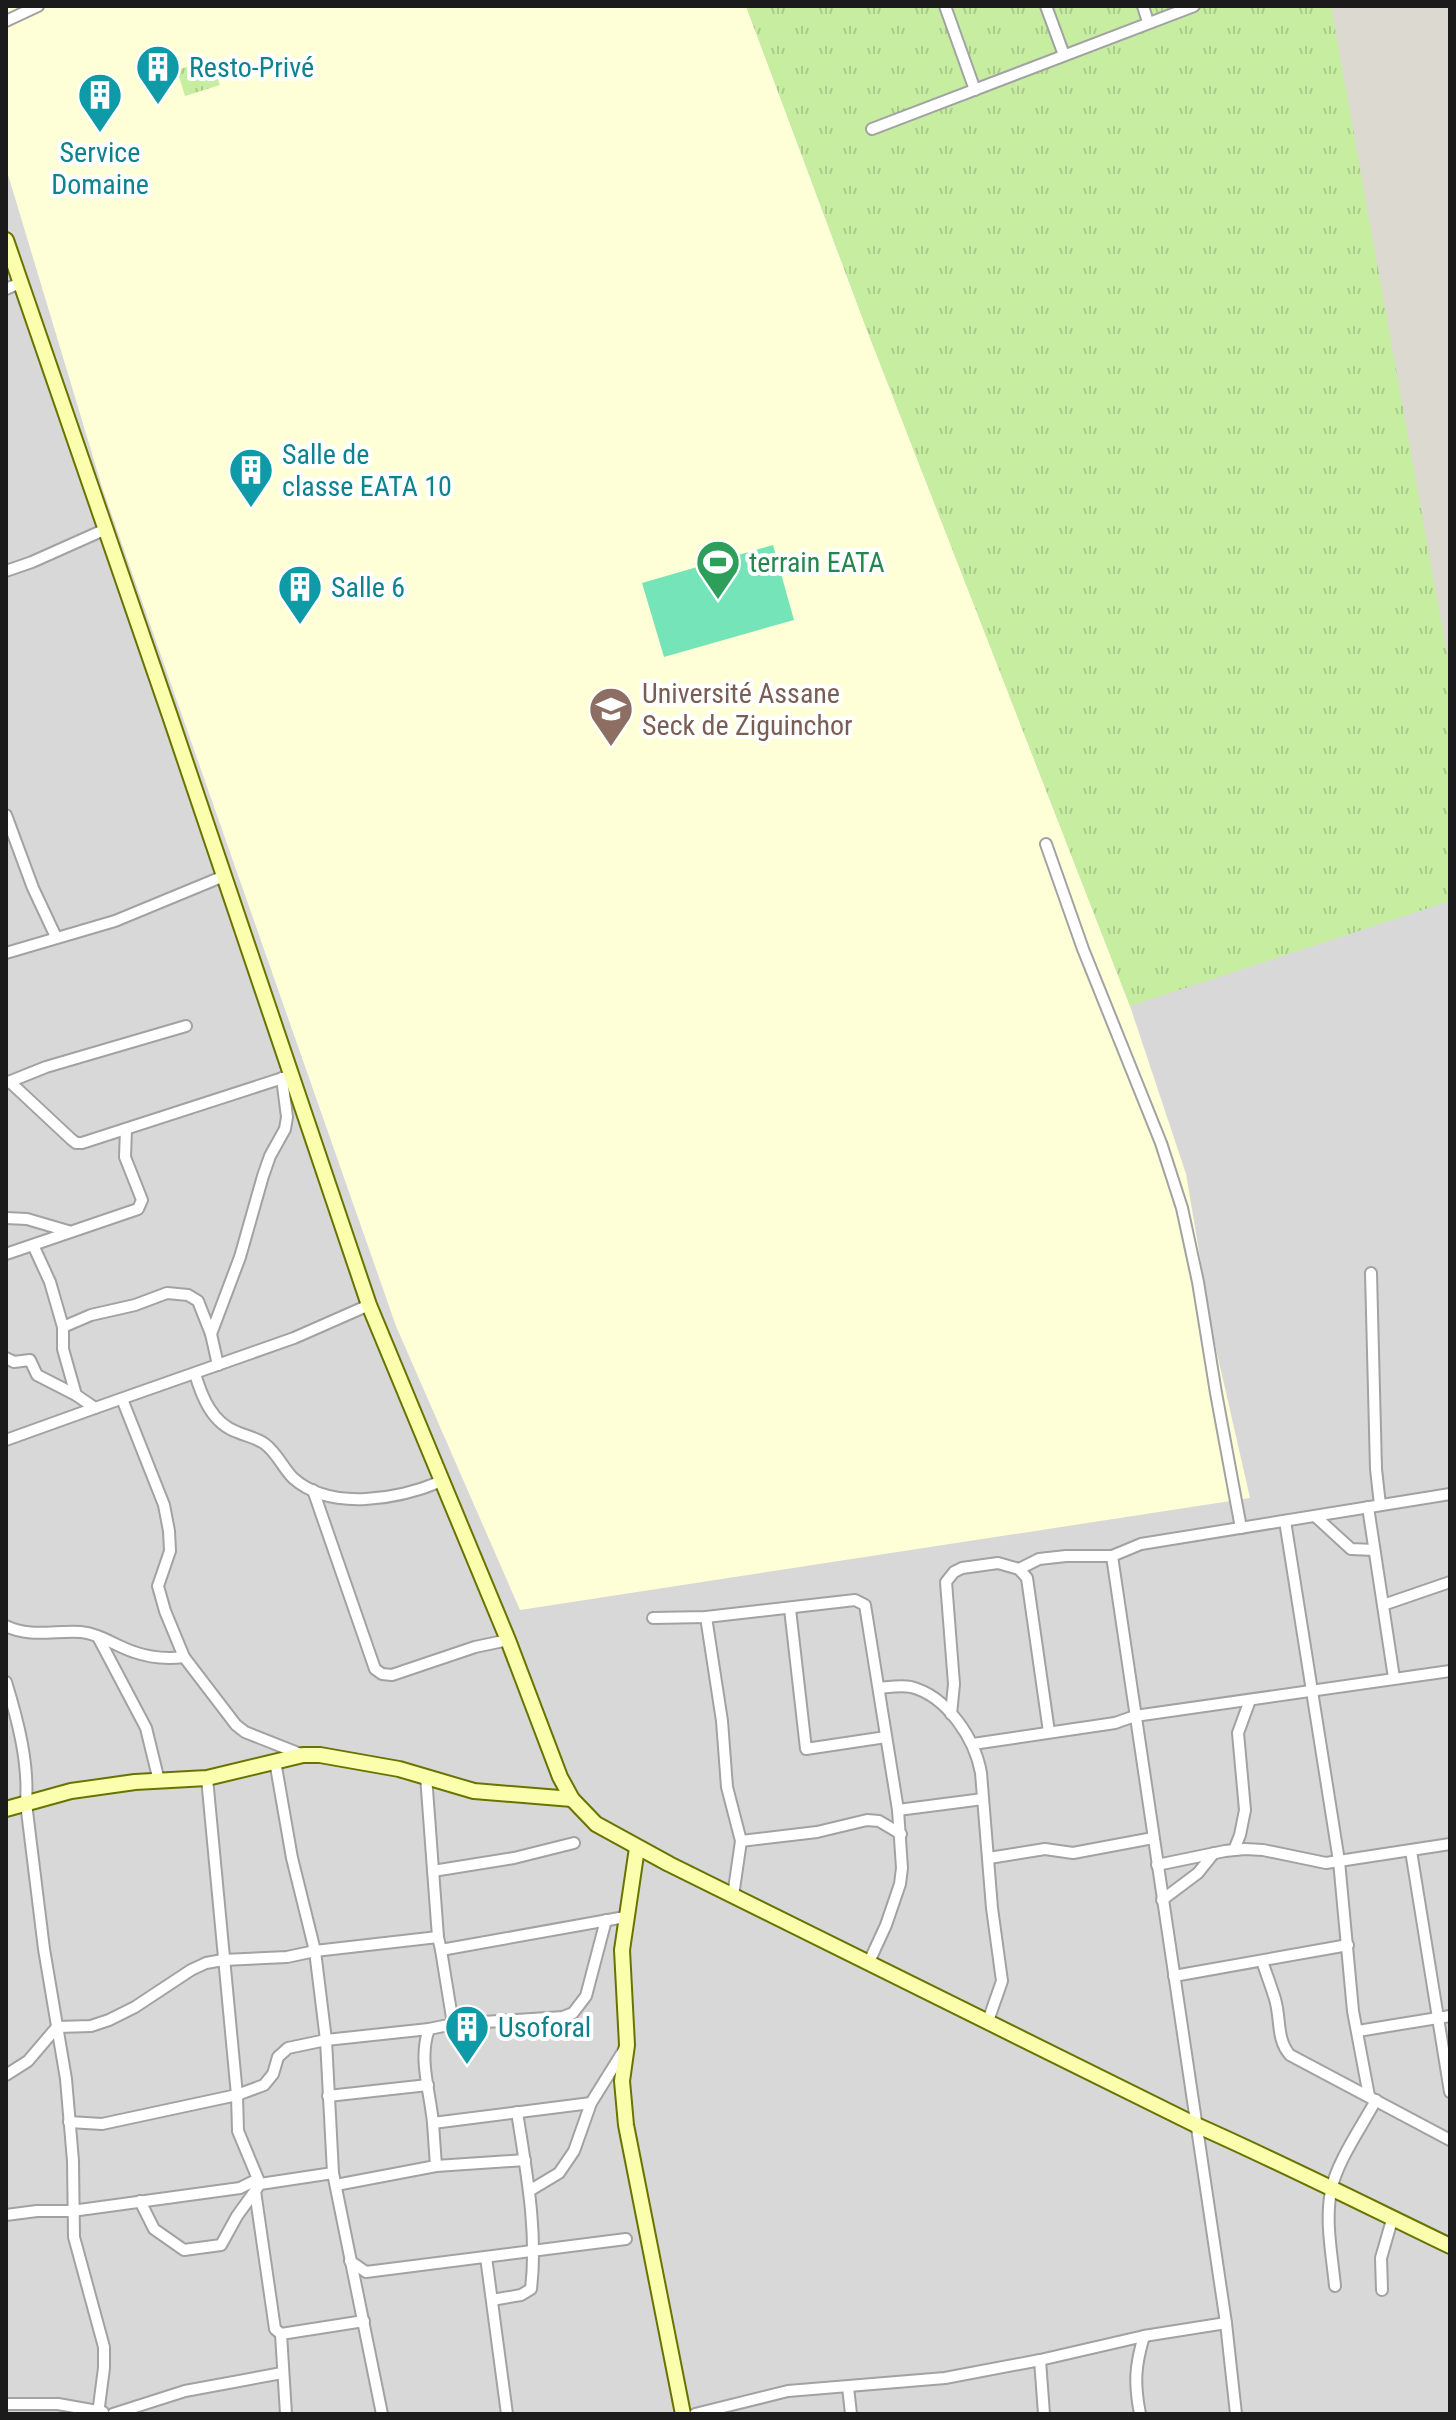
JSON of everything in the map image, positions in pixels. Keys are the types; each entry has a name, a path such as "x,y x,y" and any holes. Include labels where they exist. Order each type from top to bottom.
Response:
{"street":[{"path":"6,21 38,6"},
{"path":"945,6 975,90"},
{"path":"1046,6 1064,55"},
{"path":"1143,6 1148,22"},
{"path":"872,129 1194,6"},
{"path":"6,240 13,286 106,529 224,876 287,1077 369,1305 508,1640 560,1777 572,1799 596,1824 637,1848 1196,2125 1450,2246"},
{"path":"6,571 106,529"},
{"path":"6,815 33,888 56,937"},
{"path":"1046,844 1083,949 1161,1143 1182,1208 1241,1528"},
{"path":"6,953 115,921 224,876"},
{"path":"186,1026 46,1067 8,1082 76,1143 82,1143 287,1077"},
{"path":"211,1334 240,1257 267,1166 285,1129 287,1077"},
{"path":"6,1254 138,1209 142,1200 125,1157 126,1129"},
{"path":"6,1218 27,1219 70,1232"},
{"path":"33,1245 50,1282 63,1327 63,1349 76,1395"},
{"path":"1371,1273 1376,1469 1374,1550 1394,1678"},
{"path":"63,1327 91,1315 135,1305 167,1293 179,1293 198,1301 211,1334 218,1365"},
{"path":"6,1440 294,1338 369,1305"},
{"path":"6,1358 14,1362 30,1360 37,1375 95,1408"},
{"path":"195,1374 203,1398 216,1417 232,1431 266,1444 291,1476 313,1490 336,1497 383,1499 442,1481"},
{"path":"122,1399 164,1505 170,1551 158,1586 184,1657 236,1725 303,1755"},
{"path":"313,1490 375,1669 392,1675 483,1644 508,1640"},
{"path":"1019,1569 1039,1559 1112,1556 1141,1544 1450,1494"},
{"path":"1315,1516 1351,1549 1374,1550"},
{"path":"1285,1521 1339,1861 1353,2011 1373,2098 1331,2188 1329,2233 1335,2286"},
{"path":"1112,1556 1226,2323 1236,2414"},
{"path":"951,1714 954,1684 946,1582 962,1568 998,1563 1019,1569 1027,1578 1049,1732"},
{"path":"1383,1605 1450,1582"},
{"path":"653,1618 706,1617 855,1600 865,1605 898,1810 902,1868 886,1925 869,1962"},
{"path":"790,1609 806,1749 886,1737"},
{"path":"706,1617 722,1721 727,1787 741,1841 733,1896"},
{"path":"6,1626 27,1632 98,1635 134,1652 166,1659 184,1657"},
{"path":"98,1635 146,1728 159,1781"},
{"path":"973,1744 1115,1723 1135,1716 1450,1671"},
{"path":"6,1682 25,1759 28,1781 26,1803 44,1949 66,2079 73,2161 74,2237 104,2347 104,2413"},
{"path":"879,1688 912,1687 934,1699 951,1714 973,1744 981,1773 1002,1981 988,2021"},
{"path":"1234,1850 1245,1810 1238,1733 1250,1700"},
{"path":"6,1809 71,1791 135,1782 207,1778 303,1755 354,1760 426,1776 474,1791 572,1799"},
{"path":"275,1761 292,1858 315,1951 326,2040 333,2173 382,2414"},
{"path":"426,1776 438,1937 453,2024"},
{"path":"6,2215 72,2211 240,2188 258,2179 238,2131 207,1778"},
{"path":"898,1810 983,1799"},
{"path":"741,1841 817,1832 867,1820 879,1821 901,1834"},
{"path":"989,1858 1045,1849 1073,1853 1153,1838"},
{"path":"433,1871 514,1858 574,1843"},
{"path":"1157,1865 1234,1850 1263,1850 1315,1862 1450,1844"},
{"path":"637,1848 622,1950 627,2045 622,2081 626,2125 683,2414"},
{"path":"1411,1851 1444,2017 1450,2092"},
{"path":"1162,1900 1198,1873 1214,1853"},
{"path":"441,1950 625,1917"},
{"path":"69,2122 102,2124 237,2095 264,2085 273,2074 283,2051 326,2040 453,2024 563,2017 573,2013 586,1996 606,1920"},
{"path":"6,2075 28,2061 57,2027 91,2026 109,2020 206,1963 287,1957 438,1937"},
{"path":"1174,1976 1348,1945"},
{"path":"1262,1961 1275,1999 1283,2048 1301,2062 1450,2140"},
{"path":"1358,2031 1444,2017"},
{"path":"429,2029 423,2056 436,2166"},
{"path":"529,2191 559,2173 574,2151 591,2103 627,2045"},
{"path":"328,2096 428,2085"},
{"path":"433,2123 591,2103"},
{"path":"492,2300 521,2295 531,2289 533,2251 529,2191 517,2112"},
{"path":"336,2185 436,2166 525,2160"},
{"path":"140,2201 154,2229 184,2250 221,2245 260,2184 333,2173"},
{"path":"255,2191 275,2329 281,2334 364,2321"},
{"path":"1382,2290 1381,2258 1392,2220"},
{"path":"350,2261 366,2272 626,2239"},
{"path":"486,2257 507,2414"},
{"path":"695,2414 788,2391 945,2378 1144,2336 1226,2323"},
{"path":"281,2334 286,2414"},
{"path":"1140,2414 1135,2378 1144,2336"},
{"path":"1040,2360 1044,2414"},
{"path":"6,2404 58,2404 104,2413 185,2391 282,2373"},
{"path":"848,2387 851,2414"}],"shaded area":[{"path":"6,6 1450,6 1450,2414 6,2414"},
{"name":"Université Assane Seck de Ziguinchor","path":"6,6 746,6 867,330 1130,1006 1186,1174 1214,1340 1250,1498 520,1610 396,1326 103,490 6,168"},
{"path":"1331,6 1450,6 1450,671"}],"green space":[{"path":"746,6 1331,6 1450,671 1450,901 1130,1006 867,330"},
{"path":"211,59 220,85 185,96 177,70"},
{"name":"terrain EATA","path":"773,545 794,620 664,657 642,583"}],"place":[{"name":"Resto-Privé","path":"158,106"},
{"name":"Service Domaine","path":"100,134"},
{"name":"Salle de classe EATA 10","path":"251,509"},
{"name":"terrain EATA","path":"718,601"},
{"name":"Salle 6","path":"300,626"},
{"name":"Université Assane Seck de Ziguinchor","path":"611,748"},
{"name":"Usoforal","path":"467,2066"}]}
